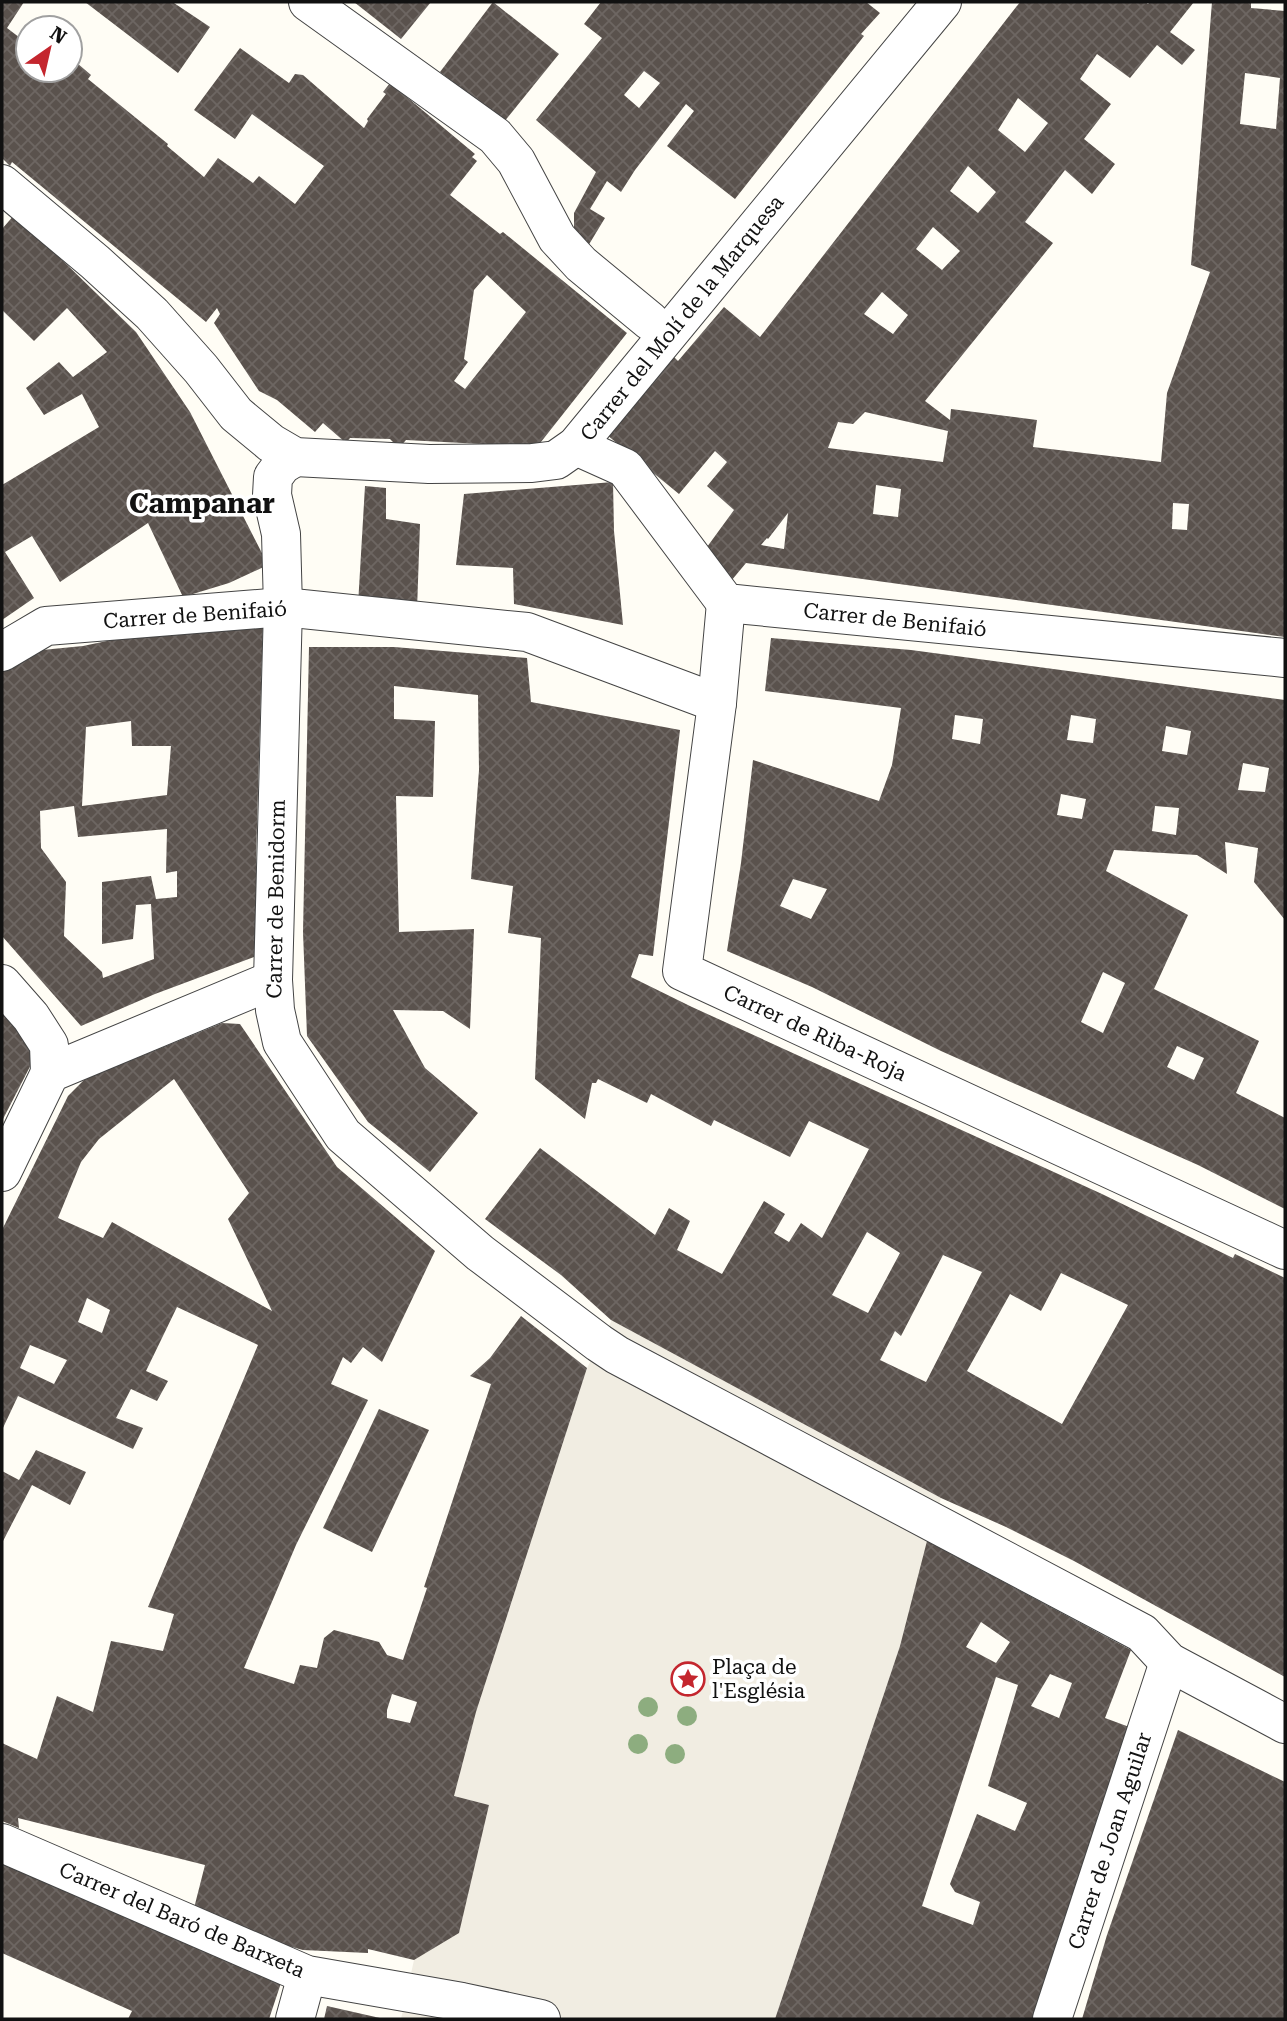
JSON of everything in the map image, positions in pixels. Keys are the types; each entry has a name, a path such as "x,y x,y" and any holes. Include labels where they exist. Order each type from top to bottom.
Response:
{"street":[{"path":"308,2 495,136 516,161 557,238 581,264 650,321"},
{"name":"Carrer del Molí de la Marquesa","path":"295,457 429,464 532,463 556,460 576,446 942,2"},
{"path":"6,194 95,262 152,314 201,369 236,414 271,443 295,457"},
{"path":"576,446 625,468 726,603"},
{"name":"Carrer de Benidorm","path":"295,457 282,465 273,477 272,495 281,534 283,607 273,980 275,1010 282,1042 343,1135 480,1253 617,1355 1142,1633 1169,1662"},
{"name":"Carrer de Benifaió","path":"726,603 1285,658"},
{"name":"Carrer de Riba-Roja","path":"726,603 718,703 682,971 1285,1250"},
{"name":"Carrer de Benifaió","path":"2,652 46,626 283,607 527,632 718,703"},
{"path":"50,1073 273,980"},
{"path":"2,984 31,1017 49,1045 50,1073 2,1172"},
{"path":"1169,1662 1285,1724"},
{"name":"Carrer de Joan Aguilar","path":"1052,2019 1169,1662"},
{"name":"Carrer del Baró de Barxeta","path":"2,1843 307,1975 541,2019"},
{"path":"295,2019 307,1975"}],"shaded area":[{"name":"Plaça de l'Església","path":"612,1320 941,1498 900,1646 775,2019 401,2019 414,1960 459,1932 489,1805 454,1796 476,1712 587,1368"}],"building":[{"path":"2,2 24,2 7,28 14,33 14,84 84,84 84,69 91,75 88,79 204,177 218,158 253,183 259,176 295,204 324,166 252,114 235,139 194,110 240,48 289,83 295,74 303,75 364,128 390,83 475,154 472,157 477,161 450,195 500,234 503,232 627,333 537,447 406,440 399,448 390,439 350,438 346,443 323,423 315,432 277,400 259,391 214,323 220,314 217,308 206,322 12,162 10,166 2,158","holes":["487,275 526,312 465,389 454,381 468,362 464,359 474,290"]},
{"path":"85,2 176,2 174,3 210,27 178,73"},
{"path":"354,2 431,2 401,39"},
{"path":"493,2 559,54 504,122 440,72"},
{"path":"601,2 866,2 880,13 735,199 667,146 694,111 686,104 621,192 607,181 590,209 605,218 585,251 574,231 574,213 596,172 536,120 602,38 584,24","holes":["644,71 660,83 639,108 624,95"]},
{"path":"1020,2 1194,2 1170,32 1195,50 1182,65 1157,45 1130,78 1097,54 1080,79 1111,104 1084,139 1115,164 1092,194 1065,170 1025,222 1053,243 925,401 950,420 951,409 1037,420 1033,447 1161,462 1167,393 1210,272 1191,265 1212,2 1251,2 1251,8 1285,11 1285,637 746,563 731,581 707,547 734,510 707,486 727,462 715,451 679,494 607,435 672,355 678,361 724,307 760,337","holes":["1245,73 1280,78 1276,129 1240,124","1018,98 1048,123 1025,152 998,130","968,166 996,192 978,213 950,191","933,227 960,251 942,270 916,249","882,292 908,315 893,334 864,314","865,412 948,431 943,462 828,448 838,422 853,424","876,485 901,489 898,517 873,514","1173,503 1189,504 1187,530 1172,529","788,513 784,549 761,545 768,539"]},
{"path":"15,214 136,332 190,412 268,565 229,583 183,597 148,523 60,582 32,536 5,552 34,598 2,620 2,485 99,427 82,394 44,415 26,388 59,362 73,377 107,352 67,308 34,341 2,310 2,229"},
{"path":"613,482 614,531 623,625 514,604 513,568 456,565 464,494"},
{"path":"365,486 386,488 386,519 420,524 417,610 358,605"},
{"path":"263,623 256,858 257,956 155,994 81,1026 2,936 2,671 42,650 83,646 126,637","holes":["131,721 132,746 171,746 167,795 82,806 86,727","74,806 78,837 167,829 166,873 177,871 177,897 156,899 151,876 102,882 102,944 133,939 136,905 151,904 154,959 103,978 102,972 64,936 66,882 41,848 40,811"]},
{"path":"771,638 911,650 1285,700 1285,920 1254,882 1258,848 1225,842 1227,874 1197,855 1114,850 1106,871 1188,915 1154,989 1259,1041 1236,1093 1285,1118 1285,1209 1198,1165 941,1051 812,987 727,951 753,760 879,801 892,765 901,708 765,691","holes":["955,715 983,719 980,744 952,739","1071,715 1096,719 1093,743 1067,740","1166,726 1191,731 1187,755 1162,751","1243,763 1269,768 1265,792 1238,790","1061,794 1086,799 1082,819 1057,815","1155,806 1179,808 1176,835 1152,831","793,879 827,889 811,919 780,906","1103,972 1125,983 1103,1033 1081,1022","1177,1046 1204,1058 1194,1080 1167,1067"]},
{"path":"309,647 394,647 527,658 531,702 680,730 653,956 639,954 631,977 1102,1194 1233,1258 1235,1254 1285,1278 1285,1677 1074,1561 941,1498 611,1320 561,1275 485,1219 540,1148 655,1235 669,1208 690,1221 677,1250 722,1274 764,1201 785,1214 774,1233 789,1242 801,1223 822,1238 869,1149 809,1121 790,1157 714,1120 711,1126 651,1094 647,1103 598,1079 596,1083 592,1083 585,1119 535,1079 541,938 508,933 513,886 471,879 479,770 478,695 394,686 394,719 435,721 433,797 396,796 399,932 474,929 470,1029 443,1011 393,1010 425,1068 478,1113 430,1172 368,1122 307,1036 303,932","holes":["867,1232 900,1253 868,1313 832,1295","943,1255 982,1272 926,1382 880,1360 895,1331 901,1336","1061,1273 1128,1305 1062,1424 967,1371 1010,1294 1041,1311"]},
{"path":"2,1008 39,1049 2,1121"},
{"path":"222,1023 240,1024 337,1167 435,1251 382,1362 363,1347 351,1363 343,1357 331,1384 368,1400 296,1545 244,1668 294,1684 300,1665 317,1668 324,1638 334,1630 379,1642 387,1655 403,1660 427,1588 424,1587 491,1384 470,1376 490,1358 521,1316 587,1368 476,1712 454,1796 489,1805 459,1933 414,1960 368,1949 368,1953 303,1950 248,1935 192,1916 205,1865 18,1818 19,1828 2,1821 2,1743 37,1759 57,1696 93,1712 111,1641 163,1651 174,1614 148,1607 258,1345 177,1307 146,1371 168,1381 157,1401 131,1389 116,1418 143,1428 133,1449 18,1396 2,1430 2,1230 68,1096 85,1079","holes":["174,1079 249,1193 228,1219 272,1311 112,1222 103,1238 58,1218 81,1162 99,1139","87,1298 110,1310 102,1333 78,1322","30,1345 67,1360 54,1384 20,1368","392,1694 417,1702 410,1723 387,1718"]},
{"path":"379,1409 429,1430 372,1552 323,1528"},
{"path":"36,1450 86,1472 70,1505 32,1485 2,1543 2,1471 19,1480"},
{"path":"927,1541 1131,1650 1105,1718 1132,1728 1036,2019 775,2019 900,1646","holes":["981,1622 1010,1642 996,1663 966,1647","1050,1674 1072,1683 1059,1718 1031,1706","996,1677 1018,1685 988,1786 1027,1803 1015,1831 977,1814 950,1884 955,1892 980,1902 973,1925 922,1906"]},
{"path":"1178,1730 1285,1782 1285,2019 1082,2019 1107,1935"},
{"path":"2,1859 281,1983 269,2019 128,2019 132,2011 2,1953"},
{"path":"327,2006 380,2018 380,2019 324,2019"}],"place":[{"name":"Plaça de l'Església","path":"688,1679"}],"district":[{"name":"Campanar","path":"202,503"}]}
